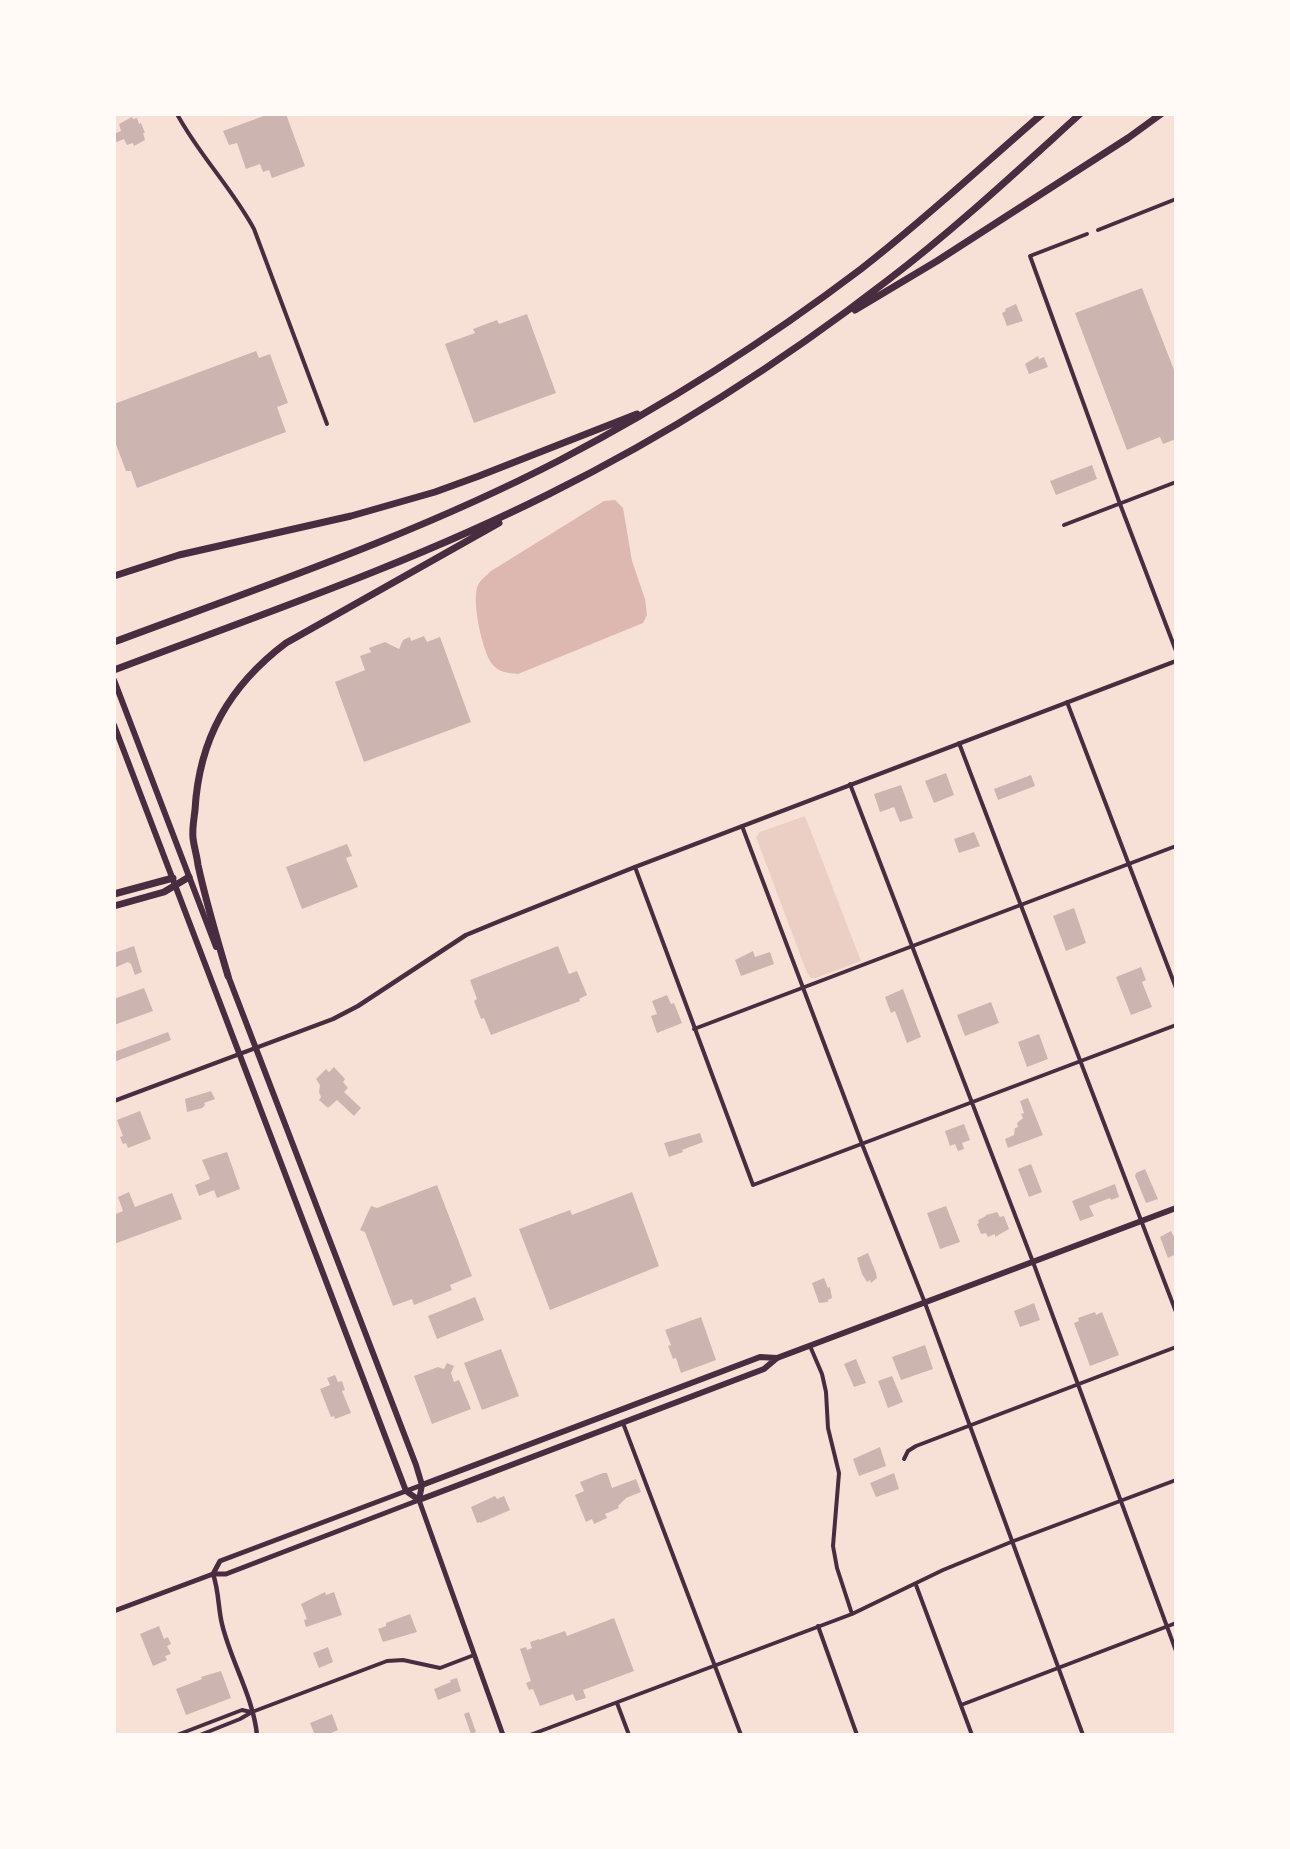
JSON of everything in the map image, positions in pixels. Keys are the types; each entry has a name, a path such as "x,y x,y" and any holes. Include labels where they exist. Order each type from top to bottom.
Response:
{"highway":[{"path":"114,642 332,561 438,518 559,461 659,405 756,344 861,269 927,215 1042,114"},
{"path":"819,331 925,251 1080,114"},
{"path":"228,976 202,885 193,838 196,792 200,766 212,732 228,702 262,661 286,643 692,415 819,331 937,261 1128,138 1161,114"},
{"path":"114,576 179,555 351,516 435,492 659,405"},
{"path":"114,671 395,564 551,494"},
{"path":"114,894 174,882 189,876"},
{"path":"114,906 164,892 174,882"}],"main road":[{"path":"114,680 422,1485 419,1500 503,1735"},
{"path":"114,725 406,1491 419,1500"},
{"path":"114,1611 213,1574 226,1574 764,1369 777,1358 1176,1208"},
{"path":"213,1574 220,1561 760,1357 777,1358"}],"street":[{"path":"177,114 189,135 241,204 254,229 327,424"},
{"path":"1098,230 1176,199"},
{"path":"1087,234 1030,256 1176,651"},
{"path":"1064,525 1176,482"},
{"path":"114,1101 333,1018 358,1006 466,935 850,784 1176,661"},
{"path":"1068,702 1176,988"},
{"path":"959,743 1176,1312"},
{"path":"850,784 1033,1262 1176,1651"},
{"path":"742,826 862,1144 925,1303 1083,1735"},
{"path":"694,1029 1176,846"},
{"path":"636,867 753,1185 1176,1025"},
{"path":"809,1346 822,1374 826,1392 828,1428 839,1473 832,1546 852,1614"},
{"path":"904,1459 908,1451 916,1446 1176,1347"},
{"path":"623,1423 741,1735"},
{"path":"530,1735 852,1614 943,1570 1176,1480"},
{"path":"213,1574 217,1585 224,1632 252,1712 257,1735"},
{"path":"916,1585 972,1735"},
{"path":"960,1705 1176,1623"},
{"path":"818,1626 857,1735"},
{"path":"200,1735 252,1712 387,1661 403,1660 440,1668 475,1655"},
{"path":"617,1703 629,1735"},
{"path":"177,1735 242,1710 252,1712"}],"shaded area":[{"path":"615,500 623,508 632,561 645,599 647,615 643,623 518,674 497,669 488,657 479,625 476,592 479,583 491,571 604,501"},
{"path":"805,816 861,961 816,978 811,978 807,973 756,837 760,832"}],"building":[{"path":"269,114 286,114 305,166 272,178 269,170 263,172 260,164 246,169 237,143 229,145 223,131"},
{"path":"132,117 137,118 139,124 141,123 145,140 134,146 133,143 127,145 124,139 114,143 114,134 121,131 119,124"},
{"path":"1142,288 1176,375 1176,439 1163,444 1160,437 1127,450 1075,313"},
{"path":"1016,304 1023,321 1007,326 1002,313"},
{"path":"527,314 556,393 474,423 445,344 475,333 473,329 497,320 499,324"},
{"path":"256,351 259,358 270,354 288,403 277,407 286,432 137,488 131,471 126,471 114,439 114,404"},
{"path":"1038,356 1039,359 1044,357 1048,367 1029,374 1025,364"},
{"path":"1092,465 1097,479 1056,495 1050,481"},
{"path":"424,636 427,642 440,637 471,722 364,762 335,682 365,670 360,656 371,652 369,648 385,642 399,649 403,640 410,637 411,641"},
{"path":"946,773 954,795 934,803 925,781"},
{"path":"1031,775 1035,786 998,800 994,789"},
{"path":"901,785 913,818 900,822 894,807 880,812 874,794"},
{"path":"974,832 980,846 959,853 954,839"},
{"path":"347,844 352,856 346,858 358,887 302,909 286,867"},
{"path":"1074,908 1086,943 1066,951 1053,916"},
{"path":"134,946 142,972 135,975 128,962 114,968 114,953"},
{"path":"558,946 569,974 577,971 587,995 579,999 580,1001 491,1035 474,1001 477,999 470,980"},
{"path":"753,951 755,957 770,952 774,964 741,976 735,960"},
{"path":"1141,967 1146,980 1142,982 1152,1007 1131,1015 1116,977"},
{"path":"144,988 153,1011 114,1025 114,999"},
{"path":"903,989 921,1037 907,1043 895,1011 891,1013 885,997"},
{"path":"667,995 671,1004 674,1003 682,1023 657,1033 651,1016 657,1014 652,1001"},
{"path":"991,1002 999,1023 965,1036 957,1015"},
{"path":"168,1032 171,1040 114,1062 114,1052"},
{"path":"1039,1034 1048,1059 1027,1067 1018,1042"},
{"path":"334,1067 345,1079 343,1082 348,1088 344,1092 361,1108 354,1116 337,1100 328,1108 319,1100 320,1085 316,1079 326,1069 329,1072"},
{"path":"211,1091 215,1099 204,1103 202,1108 187,1112 185,1099"},
{"path":"1028,1098 1043,1135 1008,1148 1005,1139 1014,1135 1015,1128 1018,1127 1017,1123 1023,1118 1021,1114 1024,1113 1020,1101"},
{"path":"140,1111 151,1139 128,1148 120,1137 123,1136 117,1120"},
{"path":"964,1124 970,1140 962,1143 964,1149 958,1151 955,1144 950,1146 945,1131"},
{"path":"700,1133 703,1142 669,1157 664,1143"},
{"path":"227,1152 240,1189 217,1198 214,1190 199,1196 195,1185 210,1179 202,1160"},
{"path":"1031,1164 1042,1192 1029,1197 1018,1169"},
{"path":"1145,1169 1158,1199 1146,1203 1135,1176 1136,1173"},
{"path":"1115,1184 1119,1197 1089,1206 1094,1216 1080,1221 1072,1201"},
{"path":"437,1185 472,1276 450,1285 452,1290 414,1305 412,1299 393,1306 365,1232 360,1230 371,1206 377,1208"},
{"path":"129,1192 135,1207 172,1193 182,1219 114,1244 114,1215 123,1211 118,1197"},
{"path":"632,1192 659,1266 550,1310 519,1229 570,1210 572,1215"},
{"path":"946,1206 960,1242 940,1249 927,1213"},
{"path":"997,1212 1000,1217 1004,1216 1009,1229 995,1237 995,1234 988,1237 986,1233 981,1234 977,1224 978,1220"},
{"path":"1171,1231 1176,1240 1176,1254 1168,1258 1160,1237"},
{"path":"868,1253 877,1278 871,1283 870,1280 867,1282 862,1274 857,1258"},
{"path":"824,1278 828,1288 830,1287 832,1298 828,1302 819,1303 812,1283"},
{"path":"475,1297 484,1320 437,1339 428,1316"},
{"path":"1034,1303 1040,1320 1020,1327 1014,1311"},
{"path":"1095,1312 1096,1315 1102,1312 1119,1355 1090,1366 1074,1323 1079,1321 1078,1318"},
{"path":"701,1317 716,1360 681,1373 676,1358 673,1359 668,1346 671,1345 665,1330"},
{"path":"925,1345 933,1369 901,1380 892,1357"},
{"path":"501,1349 519,1396 482,1410 464,1363"},
{"path":"856,1359 866,1383 854,1387 844,1364"},
{"path":"447,1363 454,1366 451,1373 454,1382 459,1380 471,1409 432,1424 414,1376 438,1367 444,1369"},
{"path":"335,1375 338,1382 342,1381 345,1390 342,1391 351,1413 335,1419 334,1416 331,1417 320,1389 330,1385 327,1378"},
{"path":"892,1376 903,1402 888,1408 878,1381"},
{"path":"880,1447 886,1466 859,1476 853,1459"},
{"path":"607,1473 612,1488 636,1479 641,1492 626,1498 618,1506 619,1508 605,1514 607,1518 594,1524 592,1519 586,1522 575,1495 584,1491 580,1482"},
{"path":"894,1473 899,1489 876,1497 870,1483"},
{"path":"495,1496 497,1499 504,1496 510,1510 477,1523 471,1507"},
{"path":"325,1592 326,1595 334,1592 342,1615 306,1627 304,1620 307,1619 301,1604"},
{"path":"410,1614 417,1632 383,1642 378,1629 386,1626 386,1623"},
{"path":"614,1618 634,1671 583,1690 586,1698 576,1701 573,1694 540,1706 533,1689 529,1690 526,1683 531,1681 520,1649 532,1648 530,1642 539,1639 565,1631 567,1636"},
{"path":"159,1626 164,1639 168,1637 171,1644 167,1646 171,1654 165,1656 167,1660 153,1666 140,1634"},
{"path":"328,1647 333,1662 319,1668 313,1653"},
{"path":"221,1671 231,1698 186,1715 176,1689 202,1679 201,1677"},
{"path":"457,1678 461,1691 438,1700 434,1689"},
{"path":"469,1712 476,1732 471,1734 464,1714"},
{"path":"332,1714 338,1730 331,1733 332,1735 315,1735 310,1723"}]}
